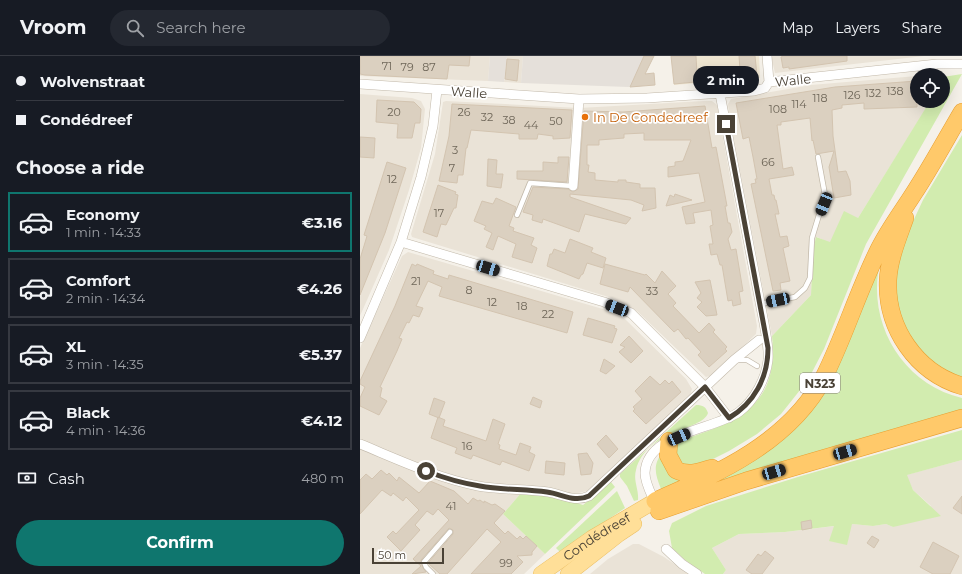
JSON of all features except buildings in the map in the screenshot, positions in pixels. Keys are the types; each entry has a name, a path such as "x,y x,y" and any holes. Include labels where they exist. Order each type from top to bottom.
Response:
{"highway":[{"path":"962,112 915,192 898,237 888,279 891,309 900,336 919,360 946,380 962,386"},
{"name":"N323","path":"657,506 768,441 806,405 823,378 838,346 868,272 886,235 915,192"},
{"name":"N323","path":"657,506 962,418"},
{"path":"669,441 668,455 670,462 676,470 680,472 693,473 731,464"}],"main road":[{"name":"Condédreef","path":"541,574 592,538 657,506"},
{"name":"Condédreef","path":"568,574 657,506"}],"street":[{"path":"767,56 769,82"},
{"name":"Walle","path":"360,84 579,99 647,98 720,94 765,88 769,82 937,64 962,64"},
{"path":"360,338 401,242 421,177 433,126 437,90"},
{"path":"657,506 645,474 647,463 653,452 669,441 729,418 740,412 749,403 756,392 766,369 768,348 720,94"},
{"path":"573,186 579,99"},
{"path":"401,242 604,302 631,313 705,387 729,418"},
{"path":"360,444 458,482 480,486 550,492 576,499 589,496 734,360 759,340"},
{"path":"666,549 682,564 697,574"}],"lane":[{"path":"760,304 795,297 805,288 810,278 812,238 825,196 818,157"},
{"path":"517,215 530,183 573,186"},
{"path":"734,360 746,360 757,366"},
{"path":"433,574 426,567 424,562 450,532"}],"shaded area":[{"path":"360,56 490,56 488,81 360,76"},
{"path":"490,56 507,56 504,82 488,81"},
{"path":"507,56 523,56 521,83 504,82"},
{"path":"523,56 654,56 639,86 628,87 521,83"},
{"path":"671,56 759,56 760,78 674,85"},
{"path":"771,56 924,56 775,73"},
{"path":"910,77 910,108 926,108 858,218 830,243 817,237 812,271 811,295 772,336 728,104 731,99 811,85"},
{"path":"360,94 412,98 421,101 425,109 421,148 409,190 389,250 360,316"},
{"path":"712,101 717,105 757,326 756,334 713,375 706,377 637,311 615,299 412,237 411,234 435,154 443,102 579,108"},
{"path":"408,252 613,312 625,319 686,379 692,389 690,395 587,491 574,494 469,481 425,467 360,439 360,348 402,256"},
{"path":"360,448 427,475 521,493 503,514 545,554 524,574 360,574"},
{"path":"962,460 962,574 723,574 726,570 712,548 739,534 785,532 852,524 873,526 886,524 893,527 931,506 913,490 906,475"},
{"path":"633,544 639,544 664,557 689,574 590,574 608,559"}],"green space":[{"path":"962,74 950,95 950,76"},
{"path":"926,108 943,108 866,244 824,349 808,380 781,414 757,434 729,451 693,469 684,469 673,449 680,441 701,434 736,418 750,408 761,395 769,380 772,360 772,336 811,295 813,251 816,237 830,242 844,211 858,218"},
{"path":"962,135 962,380 948,374 921,354 902,325 893,283 902,245 923,200"},
{"path":"880,263 877,285 878,307 884,328 893,347 906,365 922,379 941,391 962,398 962,413 690,494 780,439"},
{"path":"696,405 702,406 706,409 708,413 704,419 662,439 651,446 642,457 635,474 638,500 634,501 627,486 620,477 620,474"},
{"path":"962,430 962,460 907,475 913,490 941,516 893,527 886,524 873,526 852,524 847,545 829,541 834,526 785,532 739,534 712,548 726,570 723,574 705,574 685,560 672,548 669,531 672,523 706,506 801,476"},
{"path":"664,451 687,479 661,489 657,479 656,465"},
{"path":"611,482 615,487 545,554 503,514 521,493 562,498 583,505"},
{"path":"617,491 625,508 560,552 556,548"}],"place":[{"name":"In De Condedreef","path":"585,117"}],"route":[{"path":"426,471 458,482 480,486 537,490 576,499 583,499 589,496 705,387 729,418 740,412 749,403 762,381 768,359 768,348 726,124"}]}
